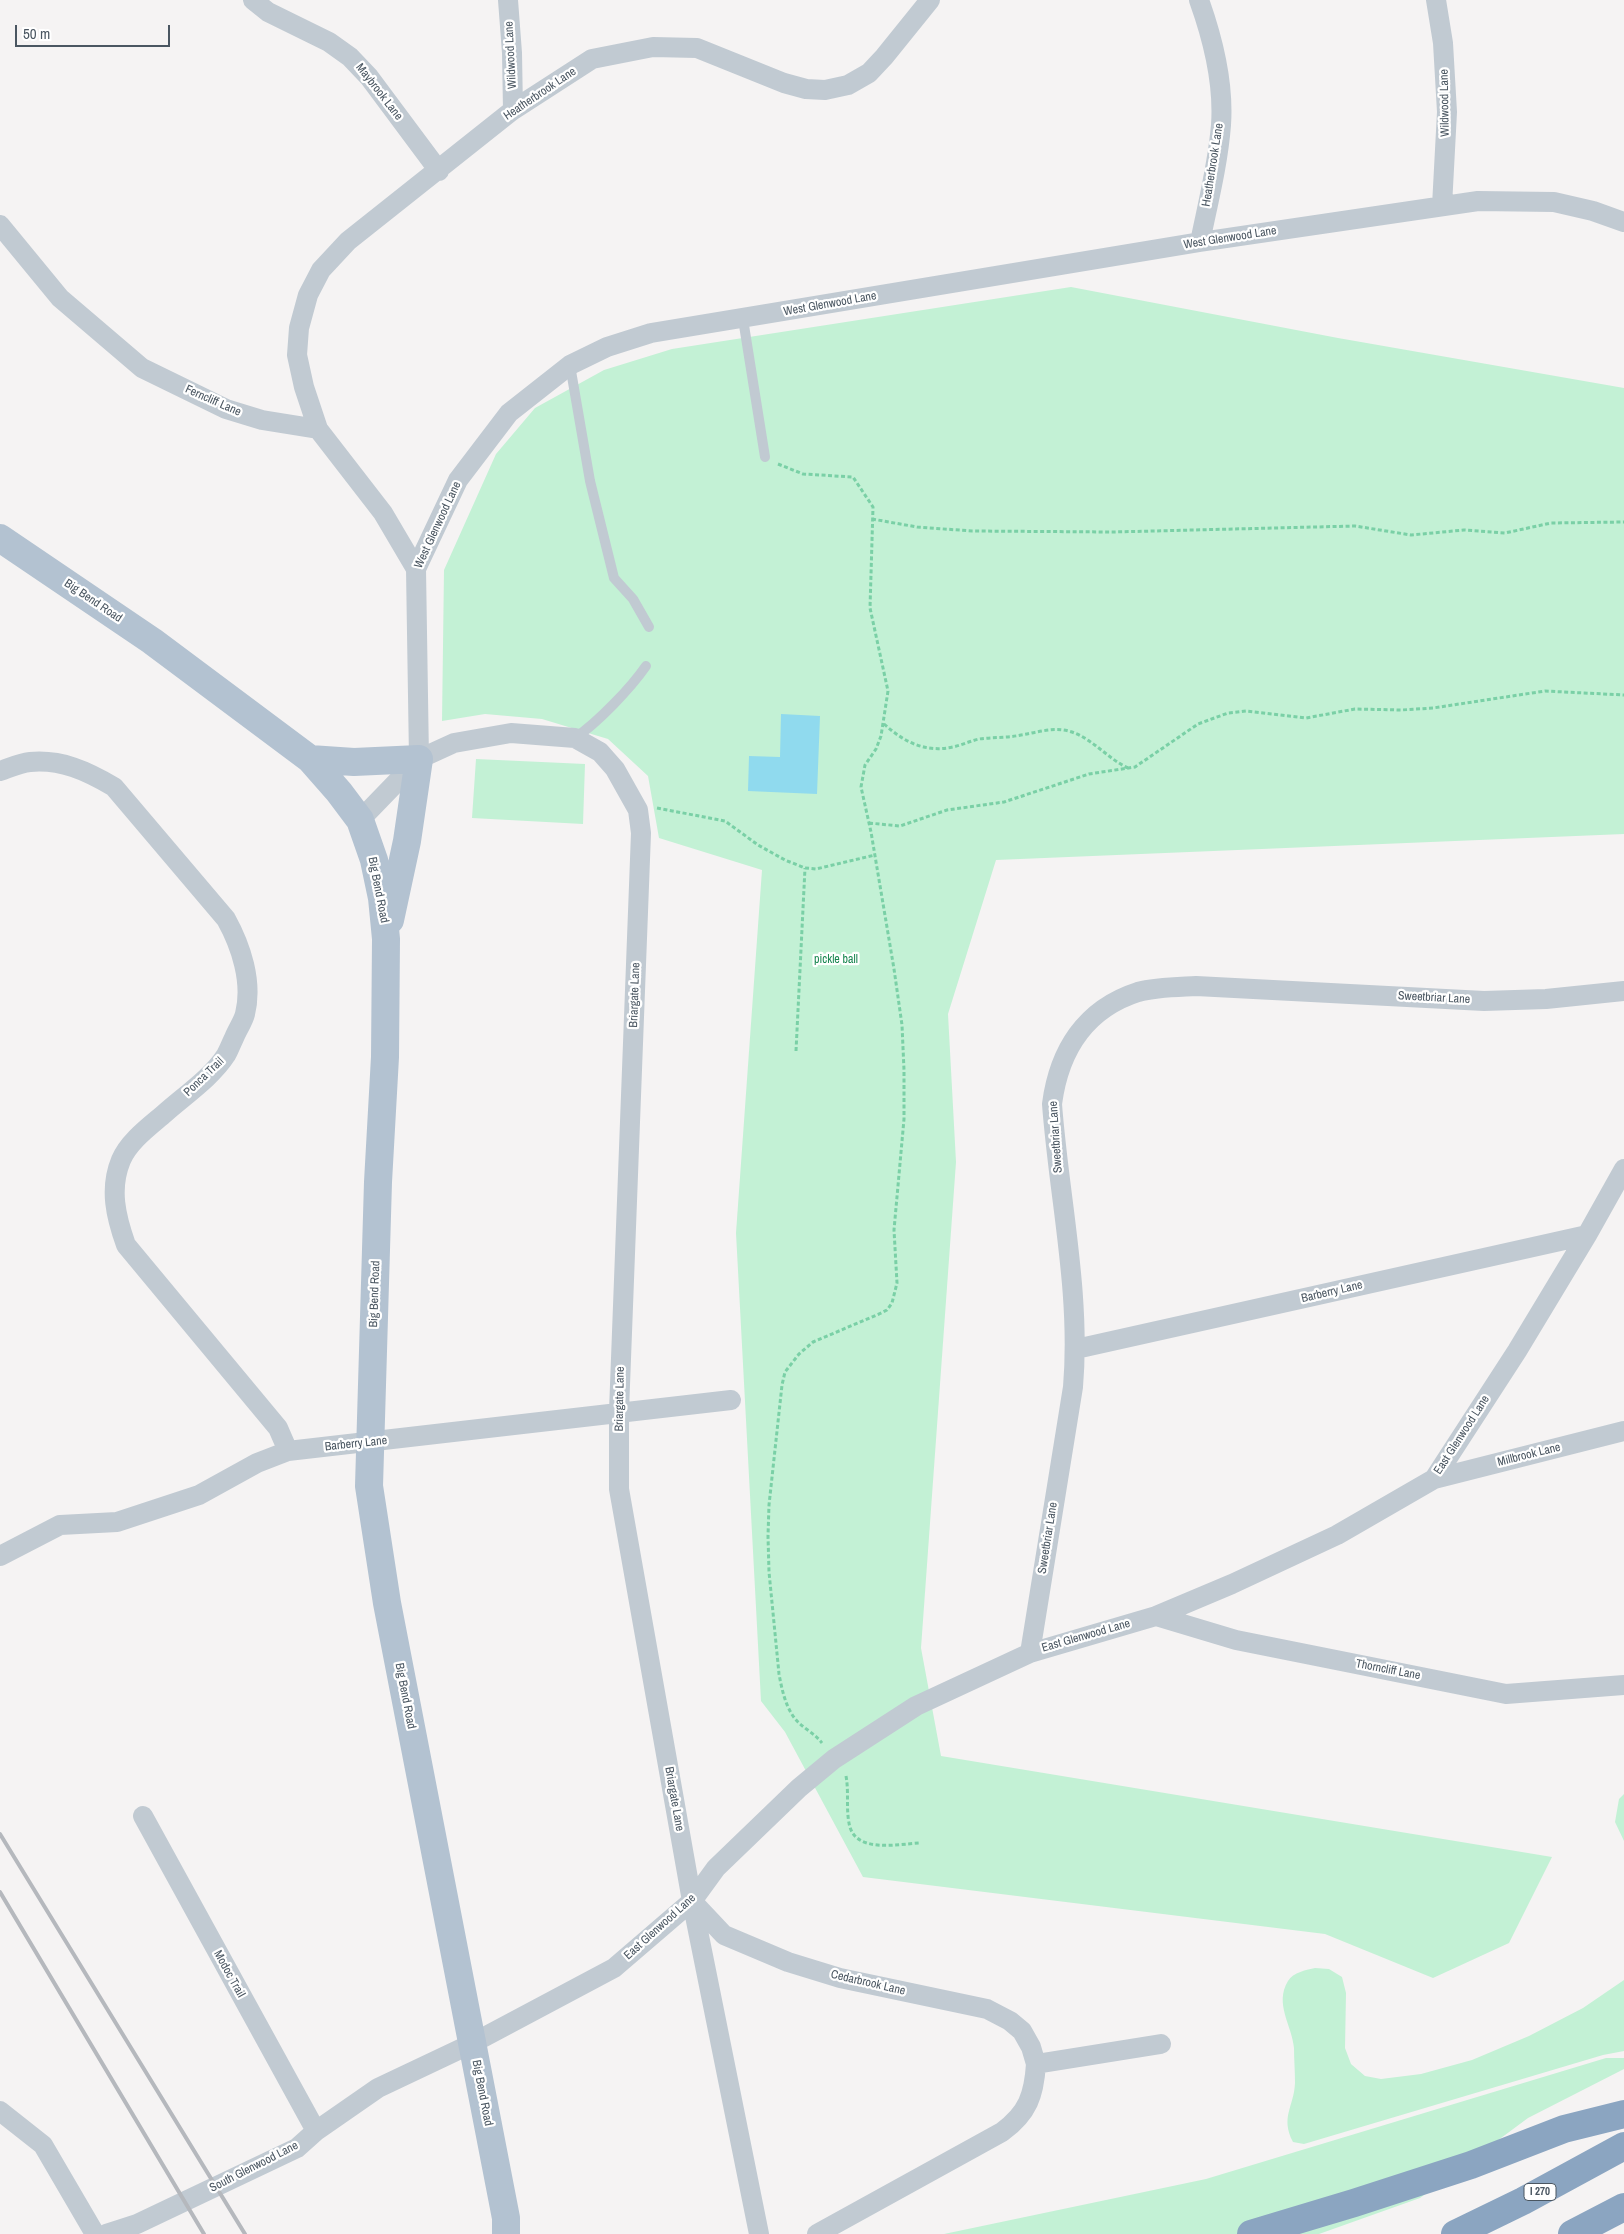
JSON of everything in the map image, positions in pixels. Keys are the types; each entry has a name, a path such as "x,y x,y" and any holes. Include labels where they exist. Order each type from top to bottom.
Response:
{"highway":[{"path":"1251,2234 1471,2165 1564,2129 1624,2114"},
{"name":"I 270","path":"1455,2234 1523,2201 1624,2146"},
{"path":"1572,2234 1624,2207"}],"main road":[{"name":"Big Bend Road","path":"0,538 152,641 310,759 339,792 360,820 374,860 382,898 386,938 385,1057 378,1182 369,1486 381,1568 508,2229"},
{"path":"310,759 354,762 420,759 407,841 386,938"}],"street":[{"name":"Maybrook Lane","path":"253,0 268,12 329,42 350,57 369,77 439,171"},
{"name":"Wildwood Lane","path":"508,0 512,53 513,110"},
{"name":"Heatherbrook Lane","path":"318,429 304,387 297,355 299,328 308,295 321,270 348,241 439,171 513,110 592,59 653,47 697,48 784,83 806,89 825,90 848,85 868,73 884,57 930,0"},
{"name":"Heatherbrook Lane","path":"1199,0 1208,27 1218,69 1221,122 1217,161 1200,242"},
{"name":"Wildwood Lane","path":"1436,0 1444,43 1447,112 1442,206"},
{"name":"West Glenwood Lane","path":"420,759 416,569 458,480 509,413 570,365 607,347 651,334 1200,242 1442,206 1505,200 1554,202 1593,211 1624,222"},
{"name":"Ferncliff Lane","path":"0,224 60,298 142,368 226,409 262,420 318,429"},
{"path":"318,429 383,513 416,569"},
{"name":"Briargate Lane","path":"420,759 454,743 511,733 574,738 600,752 615,769 638,810 641,833 618,1412 619,1488 692,1901 759,2234"},
{"path":"360,820 420,759"},
{"name":"Ponca Trail","path":"0,771 29,762 62,762 92,774 114,787 226,919 236,936 246,981 247,1001 244,1015 226,1056 201,1082 139,1136 121,1158 114,1186 116,1217 126,1245 278,1428 288,1451"},
{"name":"Sweetbriar Lane","path":"1030,1652 1073,1387 1076,1349 1073,1285 1052,1104 1055,1079 1065,1053 1081,1030 1099,1012 1114,1002 1139,992 1196,986 1484,1001 1546,999 1624,991"},
{"name":"East Glenwood Lane","path":"473,2043 614,1968 692,1901 716,1868 799,1788 834,1759 916,1706 1030,1652 1156,1616 1232,1584 1337,1534 1434,1479 1517,1351 1587,1236 1624,1169"},
{"name":"Barberry Lane","path":"1076,1349 1587,1236"},
{"name":"Barberry Lane","path":"0,1556 60,1526 117,1522 199,1495 257,1463 288,1451 731,1400"},
{"name":"Millbrook Lane","path":"1434,1479 1624,1431"},
{"name":"Thorncliff Lane","path":"1156,1616 1236,1640 1506,1694 1624,1685"},
{"name":"Modoc Trail","path":"143,1816 316,2131"},
{"name":"Cedarbrook Lane","path":"692,1901 724,1935 788,1962 840,1978 987,2009 1010,2020 1022,2031 1031,2047 1036,2064 1034,2085 1028,2104 1016,2121 1002,2132 817,2234"},
{"name":"South Glenwood Lane","path":"106,2234 137,2224 297,2148 316,2131 378,2088 473,2043"},
{"path":"1036,2064 1161,2044"},
{"path":"0,2111 43,2145 95,2234"}],"lane":[{"path":"743,319 765,457"},
{"path":"570,365 590,482 614,578 637,605 649,628"},
{"path":"574,738 586,730 639,677 646,666"}],"path":[{"path":"765,457 803,474 853,477 872,507 870,608 887,682 883,724 876,749 865,765 862,775 863,802 875,855 902,1024 904,1070 904,1119 894,1230 897,1283 892,1303 887,1310 813,1342 799,1354 785,1372 782,1385 769,1505 769,1572 782,1690 789,1710 796,1720 819,1739 846,1776 849,1822 851,1831 856,1838 864,1843 877,1845 920,1843"},
{"path":"872,518 925,528 972,531 1123,532 1355,526 1411,535 1464,530 1505,533 1551,523 1624,522"},
{"path":"869,823 900,826 947,810 1004,802 1090,774 1128,768 1151,758 1198,724 1228,713 1246,711 1306,718 1355,709 1401,710 1433,708 1545,691 1624,695"},
{"path":"883,724 905,741 930,748 954,747 988,738 1011,737 1055,729 1065,730 1082,737 1111,759 1128,768"},
{"path":"638,810 649,807 717,818 767,850 805,868 816,869 875,855"},
{"path":"796,1050 805,868"}],"green space":[{"name":"pickle ball","path":"1071,287 1338,338 1624,388 1624,834 996,860 948,1014 956,1162 921,1648 941,1756 1552,1857 1509,1943 1433,1978 1325,1934 863,1877 785,1732 761,1701 736,1233 762,870 659,838 648,776 608,739 542,719 485,714 442,721 444,570 496,454 535,408 604,370 672,349"},
{"path":"476,759 585,764 583,824 472,818"},
{"path":"1624,1794 1624,1841 1615,1822 1619,1799"},
{"path":"1315,1968 1329,1969 1342,1977 1346,1993 1345,2048 1351,2064 1365,2076 1381,2079 1421,2074 1472,2060 1529,2036 1583,2008 1624,1980 1624,2051 1603,2055 1304,2144 1293,2142 1289,2133 1288,2119 1295,2083 1294,2048 1283,2006 1284,1990 1293,1975"},
{"path":"1606,2058 1624,2058 1624,2069 1528,2118 1420,2198 1319,2234 944,2234 1206,2179"}],"water":[{"path":"781,714 820,716 817,794 748,791 749,756 780,757"}],"railway":[{"path":"0,1834 245,2234"},
{"path":"0,1892 204,2234"}]}
